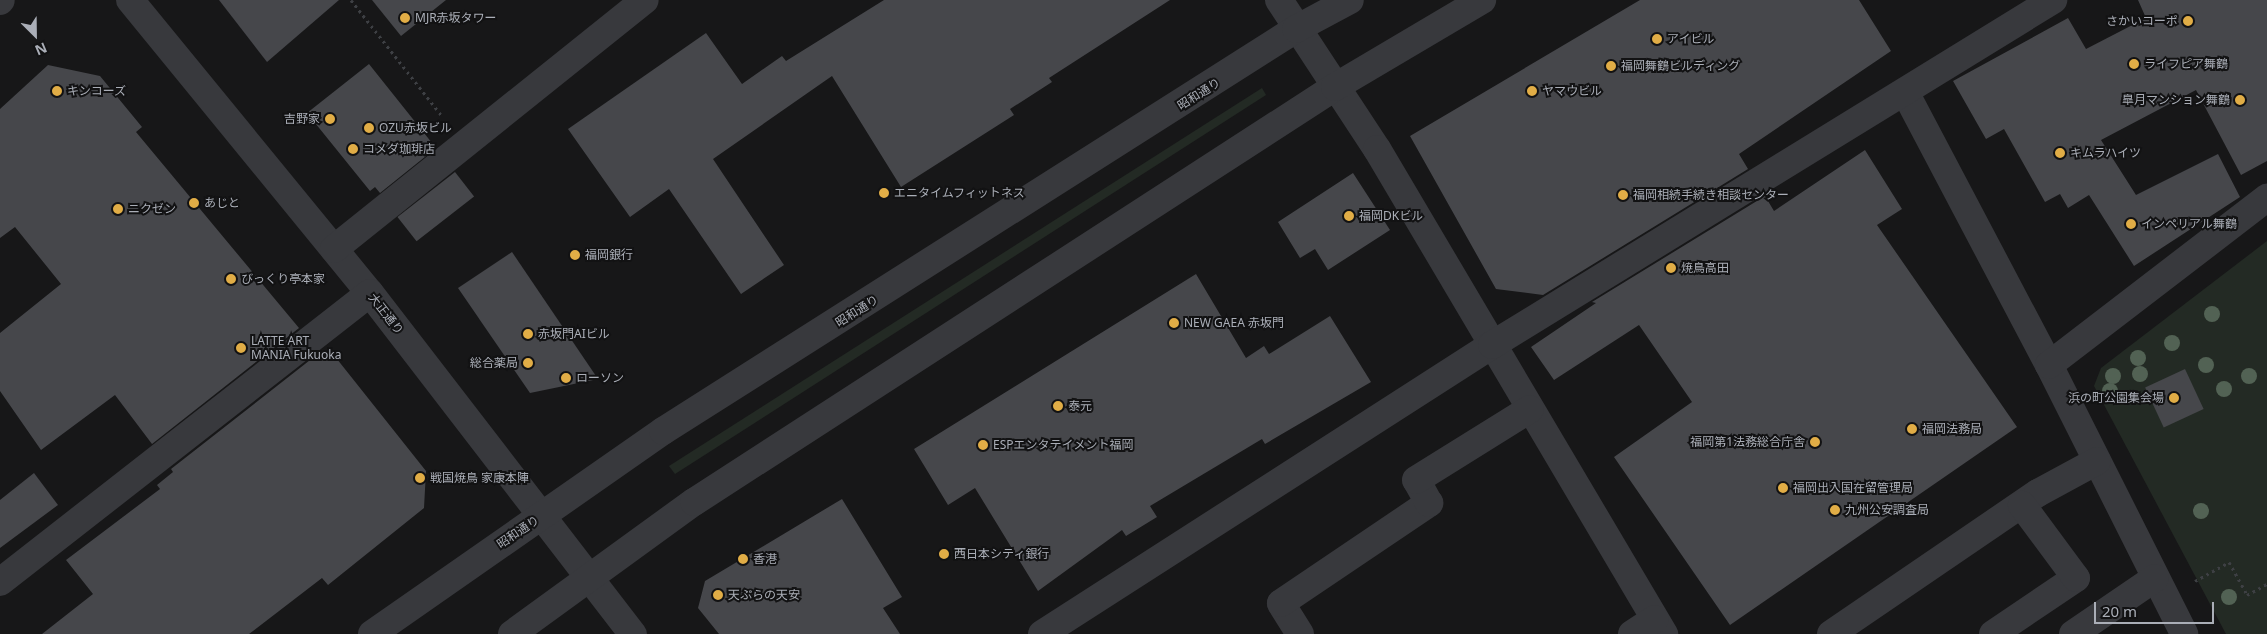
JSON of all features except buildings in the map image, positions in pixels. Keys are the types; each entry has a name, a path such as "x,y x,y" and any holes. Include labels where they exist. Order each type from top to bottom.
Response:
{"street":[{"name":"大正通り","path":"130,0 370,293 544,514 633,634"},
{"path":"334,249 645,0"},
{"path":"1279,0 1335,87 1492,345 1659,627 1632,634"},
{"name":"昭和通り","path":"372,634 663,431 1296,29 1350,0"},
{"path":"512,634 694,502 1335,87 1482,0"},
{"path":"1042,634 1492,345 2053,0"},
{"path":"1905,92 2049,365 2184,634"},
{"path":"2049,365 2267,198"},
{"path":"0,582 370,293"},
{"path":"1300,634 1281,603 1429,503 1416,480 1530,408"},
{"path":"1831,634 2022,505 2097,461"},
{"path":"1992,634 2076,578 2022,505"},
{"path":"2073,634 2155,578"}],"path":[{"path":"351,0 464,144"},
{"path":"2188,585 2229,562 2247,595 2267,584"}],"shaded area":[{"path":"1262,88 1266,95 675,474 669,466"},
{"path":"2267,241 2267,634 2226,634 2094,386 2101,368"}],"place":[{"name":"MJR赤坂タワー","path":"405,18"},
{"name":"さかいコーポ","path":"2188,21"},
{"name":"アイビル","path":"1657,39"},
{"name":"ライフピア舞鶴","path":"2134,64"},
{"name":"福岡舞鶴ビルディング","path":"1611,66"},
{"name":"キンコーズ","path":"57,91"},
{"name":"ヤマウビル","path":"1532,91"},
{"name":"皐月マンション舞鶴","path":"2240,100"},
{"name":"吉野家","path":"330,119"},
{"name":"OZU赤坂ビル","path":"369,128"},
{"name":"コメダ珈琲店","path":"353,149"},
{"name":"キムラハイツ","path":"2060,153"},
{"name":"エニタイムフィットネス","path":"884,193"},
{"name":"福岡相続手続き相談センター","path":"1623,195"},
{"name":"あじと","path":"194,203"},
{"name":"ニクゼン","path":"118,209"},
{"name":"福岡DKビル","path":"1349,216"},
{"name":"インペリアル舞鶴","path":"2131,224"},
{"name":"福岡銀行","path":"575,255"},
{"name":"焼鳥高田","path":"1671,268"},
{"name":"びっくり亭本家","path":"231,279"},
{"name":"NEW GAEA 赤坂門","path":"1174,323"},
{"name":"赤坂門AIビル","path":"528,334"},
{"name":"LATTE ART MANIA Fukuoka","path":"241,348"},
{"name":"総合薬局","path":"528,363"},
{"name":"ローソン","path":"566,378"},
{"name":"浜の町公園集会場","path":"2174,398"},
{"name":"泰元","path":"1058,406"},
{"name":"福岡法務局","path":"1912,429"},
{"name":"福岡第1法務総合庁舎","path":"1815,442"},
{"name":"ESPエンタテイメント福岡","path":"983,445"},
{"name":"戦国焼鳥 家康本陣","path":"420,478"},
{"name":"福岡出入国在留管理局","path":"1783,488"},
{"name":"九州公安調査局","path":"1835,510"},
{"name":"西日本シティ銀行","path":"944,554"},
{"name":"香港","path":"743,559"},
{"name":"天ぷらの天安","path":"718,595"}]}
